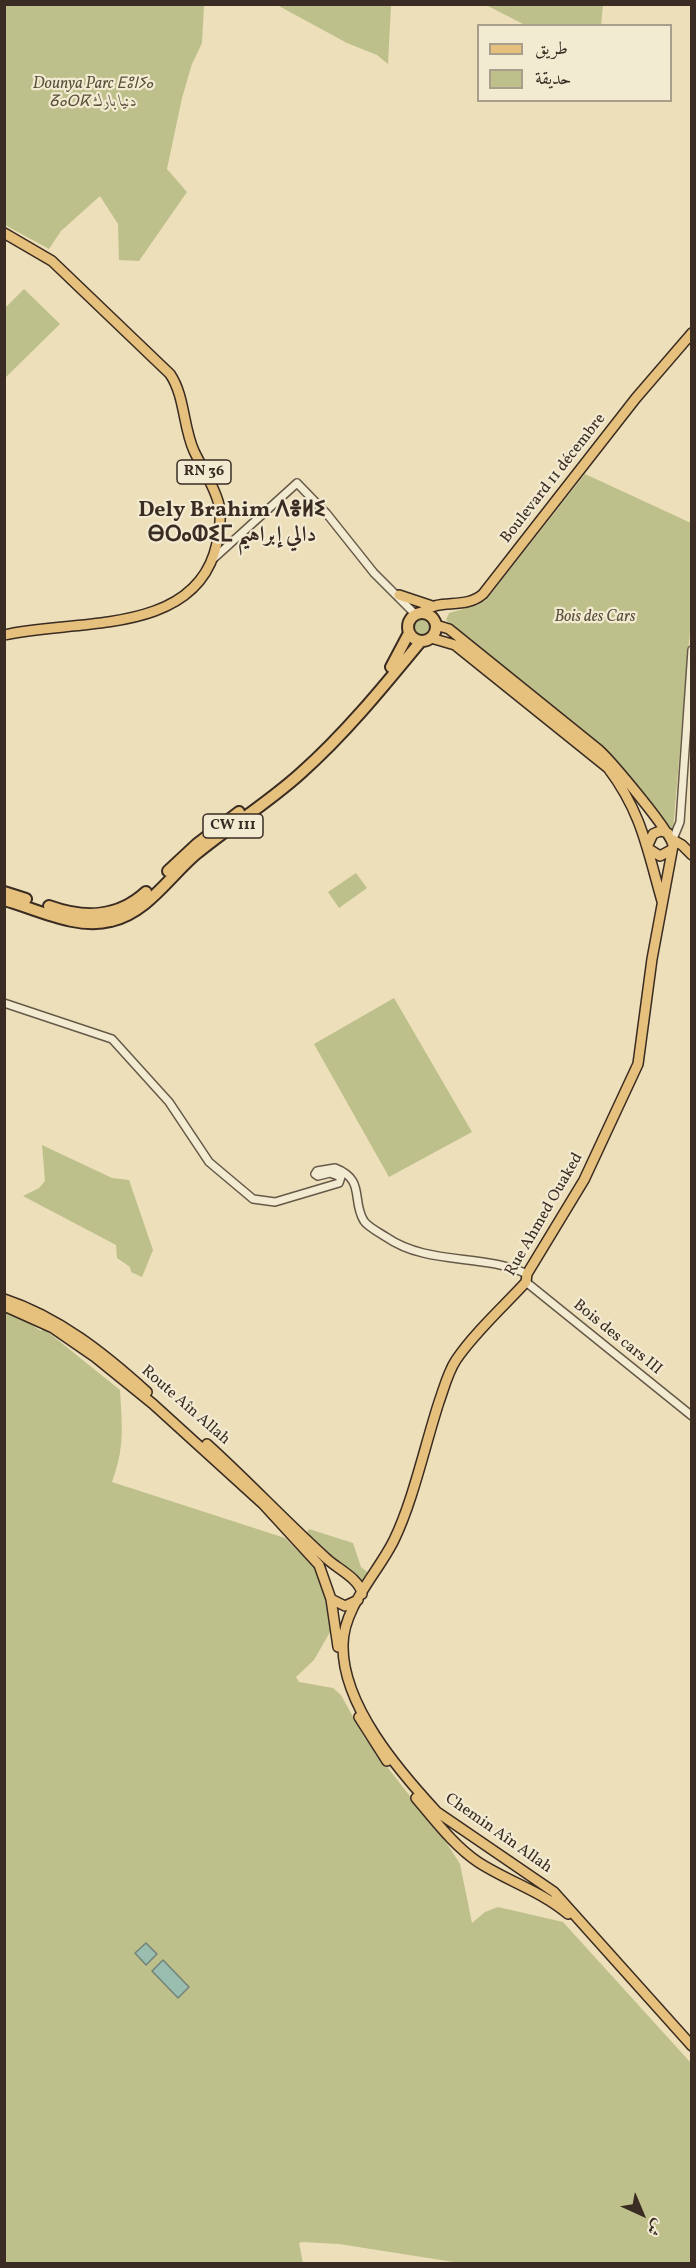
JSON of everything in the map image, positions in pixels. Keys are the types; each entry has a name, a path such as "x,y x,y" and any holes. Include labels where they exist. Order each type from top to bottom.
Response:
{"highway":[{"path":"419,613 432,616 441,626 426,639 409,633 408,622 419,613"},
{"name":"CW 111","path":"4,892 55,909 90,915 118,912 131,906 197,844 280,782 307,758 396,660 409,633"},
{"name":"CW 111","path":"4,900 68,920 92,923 109,922 132,913 196,854 302,773 426,639"}],"main road":[{"name":"RN 36","path":"4,233 52,261 155,358 173,378 190,441 218,503 218,540 212,561 193,588 176,602 159,610 129,618 4,635"},
{"name":"Boulevard 11 décembre","path":"419,613 434,606 468,603 483,594 636,398 692,333"},
{"path":"399,595 434,606 436,618 441,626 599,750 621,772 672,842"},
{"path":"426,639 455,645 601,761 623,789 649,847 662,901"},
{"path":"649,847 653,834 660,831 690,853"},
{"path":"649,847 660,856 672,842"},
{"name":"Rue Ahmed Ouaked","path":"349,1617 362,1591 396,1536 454,1363 527,1278 584,1180 634,1076 642,1044 672,842"},
{"name":"Route Aîn Allah","path":"4,1299 51,1319 99,1352 247,1480 324,1563"},
{"name":"Route Aîn Allah","path":"4,1306 53,1328 95,1357 144,1396 324,1563"},
{"path":"324,1563 339,1569 362,1591 345,1606 332,1599"},
{"name":"Chemin Aîn Allah","path":"324,1563 345,1676 354,1707 378,1751 448,1836 477,1862 551,1895 692,2046"},
{"path":"327,1584 329,1572 339,1569"},
{"name":"Chemin Aîn Allah","path":"349,1617 342,1647 345,1676 363,1713 391,1759 437,1812 551,1895 692,2053"},
{"path":"448,1836 455,1825"}],"street":[{"path":"212,561 297,483 327,514 374,573 419,613"},
{"path":"672,842 680,822 692,650"},
{"name":"Bois des cars III","path":"4,1003 112,1039 169,1102 209,1162 253,1198 275,1202 339,1183 341,1177 333,1173 315,1175 317,1171 335,1168 352,1179 364,1221 387,1238 418,1253 502,1264 527,1278 692,1416"}],"green space":[{"name":"Dounya Parc ⴹⵓⵏⵢⴰ ⵒⴰⵔⴽ دنيا بارك","path":"5,4 204,5 202,43 192,64 182,98 167,169 187,192 139,261 119,260 118,224 100,196 61,231 49,249 5,225"},
{"path":"277,5 391,5 388,64 377,55 347,43"},
{"path":"486,5 603,5 601,24 523,24"},
{"path":"24,289 60,324 5,378 5,308"},
{"name":"Bois des Cars","path":"585,474 691,523 691,619 673,830 669,829 614,757 446,620 449,613 478,605 486,600"},
{"path":"423,616 430,619 433,626 430,633 423,636 416,633 413,626 416,619"},
{"path":"356,873 367,888 339,908 328,892"},
{"path":"394,998 472,1132 389,1177 314,1044"},
{"path":"42,1145 112,1178 129,1180 153,1250 142,1277 131,1272 130,1267 117,1258 116,1245 23,1196 39,1188 45,1181"},
{"path":"7,1309 41,1331 43,1328 120,1390 121,1447 112,1482 285,1538 320,1573 333,1636 330,1632 314,1660 296,1677 299,1682 333,1688 341,1695 364,1737 448,1845 460,1864 472,1923 485,1912 498,1907 563,1922 691,2063 692,2263 460,2263 339,2244 302,2242 299,2243 303,2263 5,2263 4,1311"},
{"path":"309,1529 353,1543 361,1567 371,1575 365,1583 306,1534"}],"shaded area":[{"path":"146,1943 157,1954 146,1965 135,1953"},
{"path":"163,1960 189,1987 178,1998 152,1971"}],"district":[{"name":"Dely Brahim ⴷⴻⵍⵉ ⴱⵔⴰⵀⵉⵎ دالي إبراهيم","path":"232,524"}]}
